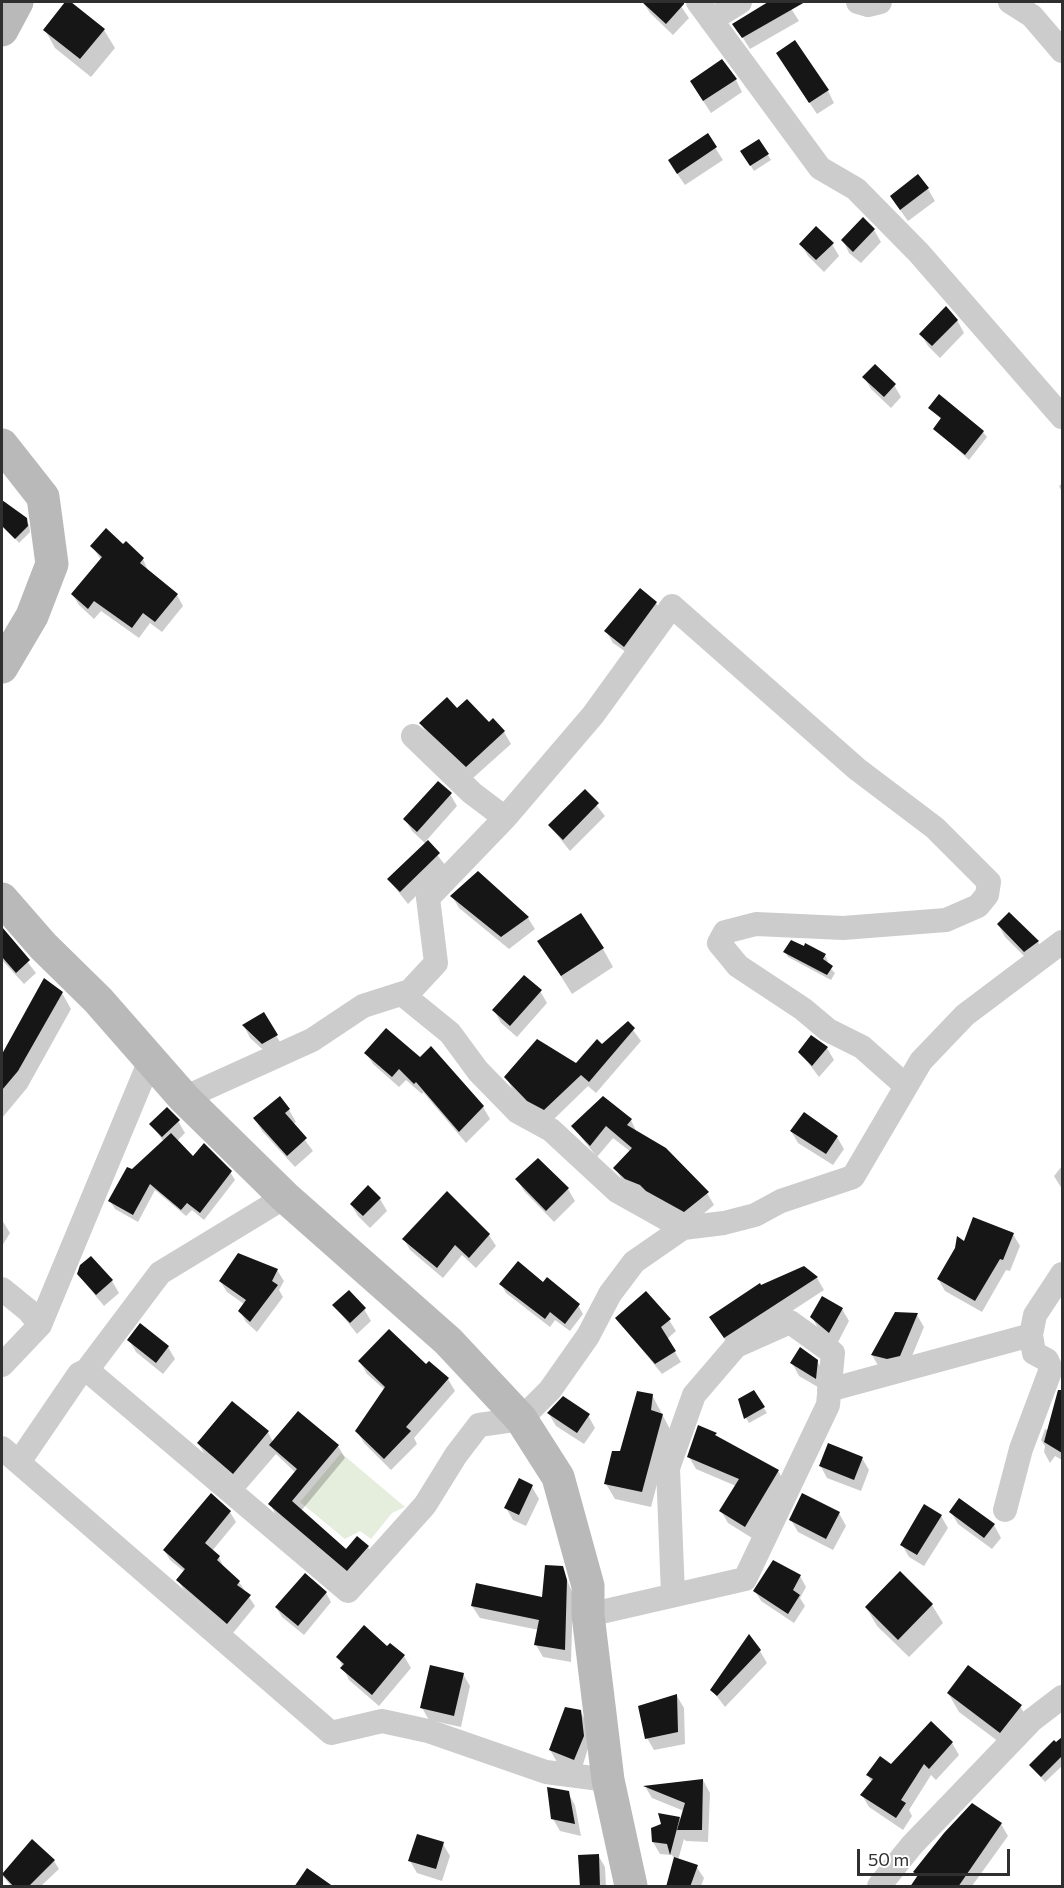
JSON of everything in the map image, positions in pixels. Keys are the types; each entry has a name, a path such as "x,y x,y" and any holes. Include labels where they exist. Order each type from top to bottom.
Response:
{"street":[{"path":"2,30 17,2"},
{"path":"740,2 705,11 820,168 856,189 919,253 1062,417"},
{"path":"858,2 868,5 880,2"},
{"path":"1010,2 1032,16 1062,51"},
{"path":"2,446 43,497 52,564 32,616 2,667"},
{"path":"184,1098 312,1040 363,1006 410,991 436,963 428,898 505,818 593,715 672,606 857,769 935,828 988,882 987,895 978,906 945,920 843,928 756,924 725,932 719,943 738,966 803,1009 828,1030 862,1047 906,1086"},
{"path":"413,736 472,793 505,818"},
{"path":"2,899 151,1058 184,1098 285,1197 448,1341 521,1419 558,1477 588,1586 588,1615 608,1780 631,1887"},
{"path":"87,1370 348,1591 425,1505 456,1455 479,1425 521,1419 550,1390 588,1336 610,1294 634,1262 683,1228 724,1223 755,1215 782,1201 853,1176 921,1061 965,1015 1062,942"},
{"path":"402,994 450,1033 478,1071 518,1112 551,1130 617,1191 683,1228"},
{"path":"2,1365 40,1325 151,1058"},
{"path":"285,1197 160,1273 87,1370 79,1374 10,1455 331,1733 382,1721 428,1731 546,1772 608,1780"},
{"path":"1005,1510 1024,1440 1051,1369 1047,1360 1034,1353 1031,1335 1035,1315 1062,1274"},
{"path":"2,1289 29,1311 40,1325"},
{"path":"588,1615 745,1579 828,1405 833,1353 790,1322 736,1346 694,1395 668,1468 673,1595"},
{"path":"829,1390 1031,1335"},
{"path":"879,1887 912,1845 1032,1720 1062,1697"}],"green space":[{"path":"341,1453 405,1507 392,1513 371,1539 360,1531 345,1539 300,1502"}],"building":[{"path":"65,2 71,2 105,29 80,59 43,30"},
{"path":"642,2 684,2 684,4 666,24"},
{"path":"768,2 805,2 742,38 732,24"},
{"path":"795,40 829,90 809,103 776,53"},
{"path":"722,59 737,79 703,101 690,81"},
{"path":"708,133 717,147 677,174 668,160"},
{"path":"759,139 769,154 750,166 740,151"},
{"path":"918,174 929,188 900,210 890,196"},
{"path":"863,217 875,229 853,252 841,240"},
{"path":"816,226 834,243 816,260 799,244"},
{"path":"946,306 958,320 932,346 919,334"},
{"path":"875,364 896,384 884,397 862,377"},
{"path":"939,394 984,431 965,455 933,429 941,418 928,408"},
{"path":"2,500 27,518 28,526 15,539 2,526"},
{"path":"106,528 123,544 126,541 144,558 140,563 178,594 155,622 143,613 132,628 94,601 88,609 71,594 102,557 90,546"},
{"path":"640,588 657,602 624,647 604,631"},
{"path":"447,697 457,708 467,699 489,722 493,718 505,731 466,767 419,723"},
{"path":"438,781 452,793 417,832 403,819"},
{"path":"585,789 599,803 563,840 548,825"},
{"path":"428,840 440,853 400,892 387,879"},
{"path":"478,871 529,917 501,937 450,896"},
{"path":"1009,912 1039,941 1024,952 997,924"},
{"path":"581,913 604,948 561,976 537,941"},
{"path":"2,927 30,960 16,973 2,957"},
{"path":"791,940 804,946 805,943 826,954 823,959 833,966 827,975 783,952"},
{"path":"524,975 542,990 510,1026 492,1010"},
{"path":"44,978 63,992 18,1071 2,1090 2,1054"},
{"path":"264,1012 278,1035 262,1044 242,1025"},
{"path":"628,1021 635,1028 589,1082 581,1075 544,1110 527,1101 504,1077 537,1039 576,1063 597,1039 602,1044"},
{"path":"386,1028 420,1057 431,1046 484,1106 459,1132 416,1082 414,1084 399,1069 392,1077 364,1053"},
{"path":"811,1035 828,1047 812,1066 798,1052"},
{"path":"280,1096 290,1109 285,1113 307,1138 287,1156 253,1118"},
{"path":"603,1096 632,1119 627,1125 666,1148 709,1192 684,1212 646,1191 640,1185 625,1179 613,1168 632,1148 606,1126 590,1146 571,1126"},
{"path":"167,1107 180,1120 162,1137 149,1124"},
{"path":"804,1112 838,1136 826,1154 790,1131"},
{"path":"171,1133 193,1156 204,1143 232,1171 200,1213 187,1203 181,1210 150,1184 133,1215 108,1201 127,1167 132,1169"},
{"path":"538,1158 569,1188 546,1211 515,1179"},
{"path":"368,1185 381,1198 363,1216 350,1204"},
{"path":"447,1191 490,1234 469,1258 455,1245 437,1268 402,1239"},
{"path":"973,1217 1014,1233 1003,1260 1000,1259 975,1301 937,1279 955,1248 957,1236 964,1241"},
{"path":"238,1253 278,1269 272,1281 278,1285 250,1322 238,1311 246,1300 219,1281"},
{"path":"91,1256 113,1280 96,1295 77,1274 80,1265"},
{"path":"518,1261 543,1282 547,1277 580,1304 565,1324 550,1312 545,1319 499,1284"},
{"path":"804,1266 818,1277 724,1338 709,1317 760,1283 761,1285"},
{"path":"349,1290 366,1308 350,1323 332,1305"},
{"path":"646,1291 671,1319 661,1327 676,1351 655,1364 615,1318"},
{"path":"822,1296 843,1308 829,1333 810,1317"},
{"path":"895,1312 918,1313 900,1356 887,1359 871,1355"},
{"path":"140,1323 169,1346 156,1363 127,1340"},
{"path":"389,1329 426,1364 429,1361 449,1378 406,1427 411,1431 384,1459 355,1431 385,1387 358,1361"},
{"path":"800,1347 818,1360 816,1379 790,1363"},
{"path":"754,1390 765,1407 744,1419 738,1399"},
{"path":"1058,1390 1062,1390 1062,1453 1044,1442"},
{"path":"637,1391 653,1394 651,1410 663,1414 642,1492 604,1484 612,1451 620,1451"},
{"path":"563,1396 590,1414 577,1433 547,1413"},
{"path":"232,1401 269,1431 233,1474 197,1443"},
{"path":"298,1411 339,1445 292,1501 346,1549 357,1536 369,1546 347,1571 268,1504 297,1469 269,1445"},
{"path":"698,1425 717,1433 715,1435 779,1470 745,1527 719,1511 739,1479 687,1457"},
{"path":"828,1443 863,1457 854,1480 819,1466"},
{"path":"519,1478 533,1485 519,1515 504,1508"},
{"path":"211,1493 231,1511 205,1543 220,1556 217,1560 240,1581 237,1585 251,1595 227,1624 176,1580 185,1569 163,1550"},
{"path":"802,1493 840,1512 826,1539 789,1520"},
{"path":"959,1498 995,1524 984,1538 949,1512"},
{"path":"924,1504 942,1515 917,1555 900,1545"},
{"path":"773,1560 801,1575 793,1590 800,1595 788,1614 753,1591"},
{"path":"545,1565 563,1566 567,1580 565,1650 534,1645 539,1620 471,1606 476,1583 542,1597"},
{"path":"900,1571 933,1604 898,1640 865,1607"},
{"path":"305,1573 327,1592 298,1626 275,1607"},
{"path":"364,1625 387,1646 390,1643 405,1655 372,1695 340,1668 344,1664 336,1657"},
{"path":"749,1634 761,1650 717,1696 710,1690"},
{"path":"430,1665 464,1673 454,1716 420,1708"},
{"path":"968,1665 1022,1705 1000,1733 947,1693"},
{"path":"677,1694 678,1732 645,1739 638,1706"},
{"path":"565,1707 581,1710 584,1736 574,1760 549,1750"},
{"path":"931,1721 953,1742 929,1769 924,1764 901,1800 906,1803 896,1818 860,1795 873,1779 866,1775 880,1756 891,1764"},
{"path":"1062,1737 1062,1756 1041,1777 1029,1765 1054,1740 1056,1742"},
{"path":"703,1779 702,1830 677,1830 685,1803 643,1786"},
{"path":"547,1787 569,1791 575,1824 551,1819"},
{"path":"972,1803 1002,1823 958,1887 910,1887 918,1875 913,1872"},
{"path":"658,1813 680,1817 670,1855 667,1844 652,1842 651,1828 661,1824"},
{"path":"417,1834 444,1842 436,1869 408,1861"},
{"path":"32,1839 55,1860 28,1887 14,1887 2,1874"},
{"path":"599,1854 600,1887 580,1887 578,1855"},
{"path":"674,1857 698,1865 690,1887 666,1887"},
{"path":"307,1868 334,1887 294,1887"}]}
